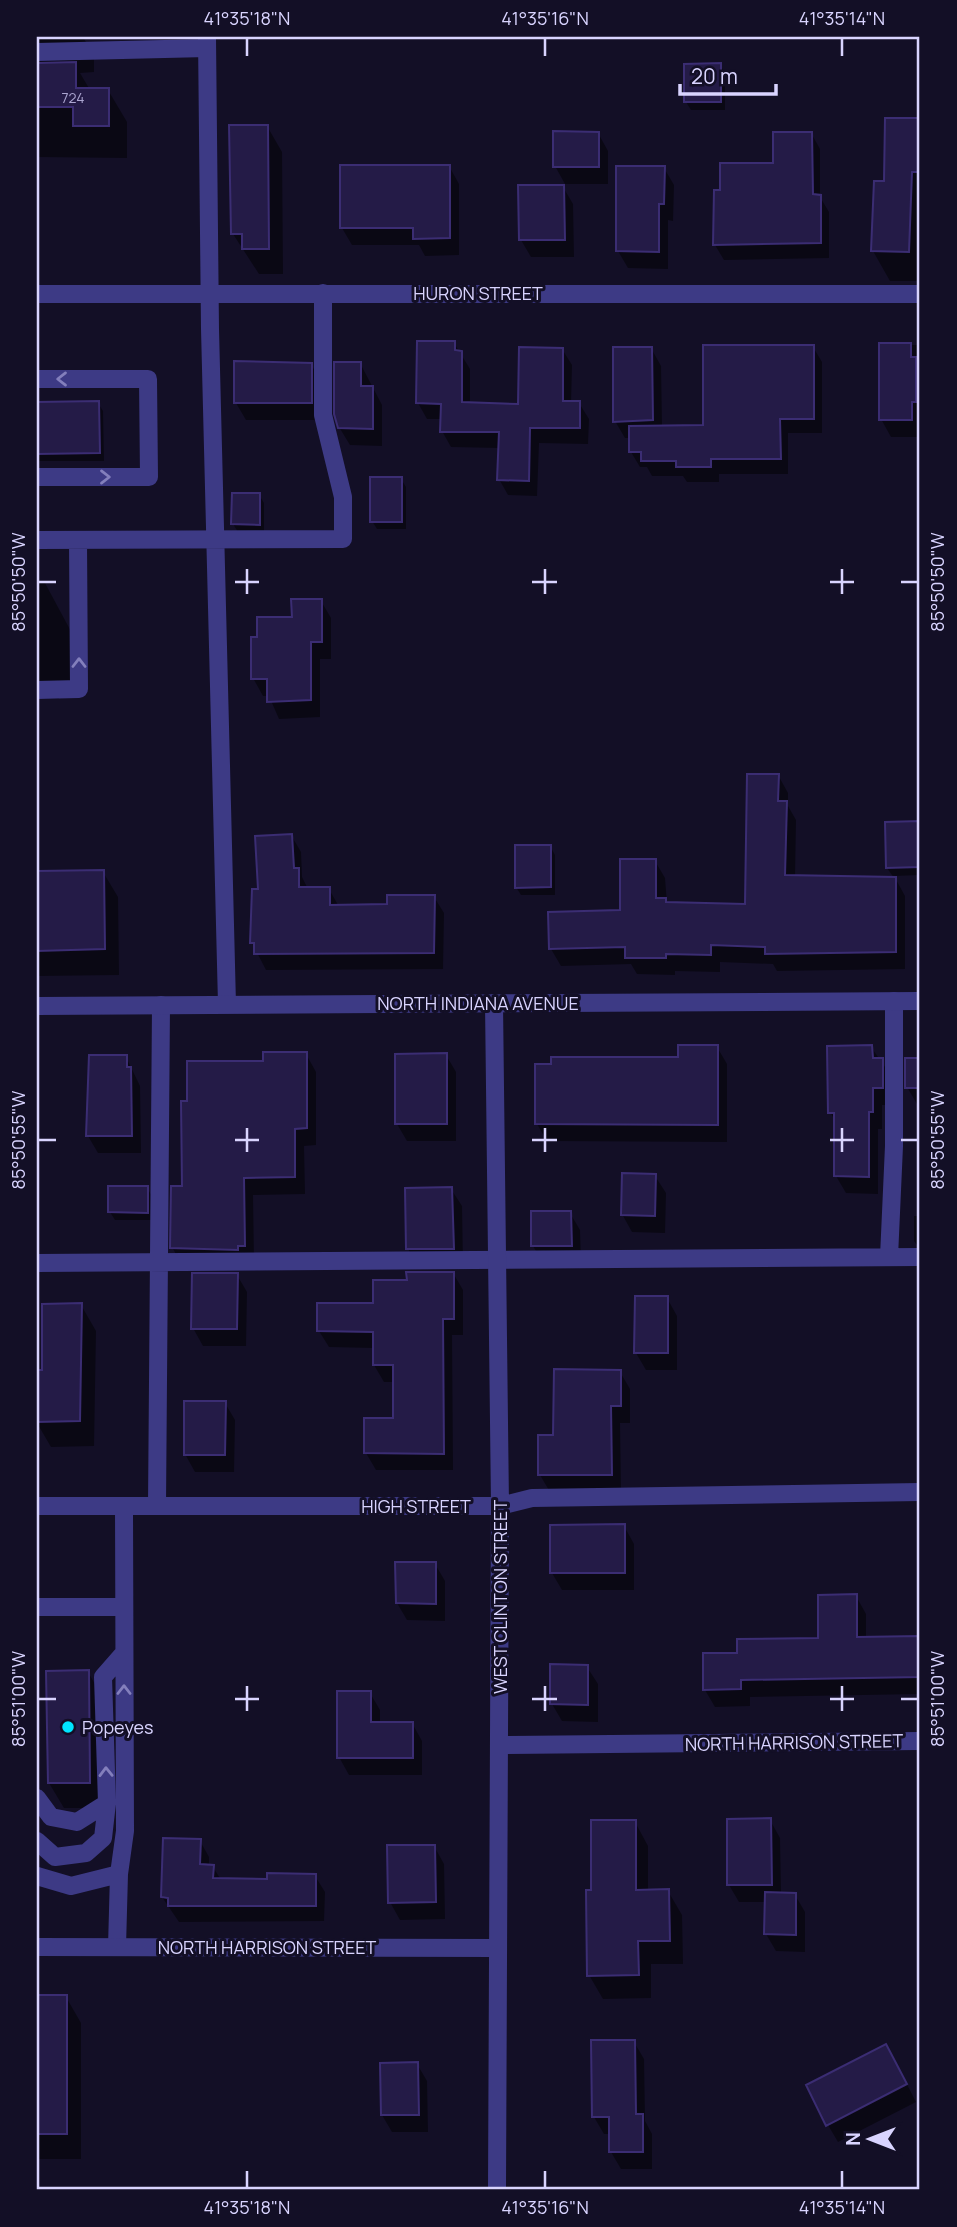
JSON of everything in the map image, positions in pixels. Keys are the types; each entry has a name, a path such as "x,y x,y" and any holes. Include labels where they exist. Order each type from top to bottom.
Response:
{"street":[{"path":"37,52 207,43 215,540 227,1004"},
{"path":"37,540 343,539 343,498 323,415 323,293"},
{"name":"HURON STREET","path":"37,294 920,294"},
{"path":"37,379 148,379 149,477 37,477"},
{"path":"37,690 79,689 78,541"},
{"path":"889,1258 894,1159 894,1001"},
{"name":"NORTH INDIANA AVENUE","path":"37,1006 920,1001"},
{"name":"WEST CLINTON STREET","path":"494,1003 500,1506 497,2190"},
{"path":"157,1506 160,1005"},
{"path":"37,1263 498,1262 920,1257"},
{"name":"HIGH STREET","path":"37,1506 500,1506 532,1497 920,1492"},
{"path":"117,1947 119,1874 125,1831 124,1508"},
{"path":"37,1607 124,1607"},
{"path":"37,1841 55,1857 86,1853 103,1838 107,1803 103,1677 124,1653"},
{"name":"NORTH HARRISON STREET","path":"500,1745 920,1741"},
{"path":"37,1798 51,1817 77,1822 107,1803"},
{"path":"37,1876 71,1886 119,1874"},
{"name":"NORTH HARRISON STREET","path":"37,1947 498,1948"}],"building":[{"path":"76,62 76,88 109,88 109,126 73,126 73,107 37,107 37,63"},
{"path":"721,63 721,102 684,102 684,64"},
{"path":"885,118 918,118 920,172 912,172 909,252 871,251 874,181 884,181"},
{"path":"229,125 268,125 269,249 242,249 242,234 231,234"},
{"path":"553,131 599,132 599,167 553,167"},
{"path":"773,132 812,132 813,194 821,195 821,243 713,245 714,190 720,190 720,163 773,163"},
{"path":"340,165 450,165 450,238 413,239 413,228 340,228"},
{"path":"616,166 665,166 664,204 659,204 659,252 616,251"},
{"path":"518,185 564,185 565,240 519,240"},
{"path":"417,341 455,341 455,350 462,351 462,402 518,404 519,347 563,348 563,401 580,401 580,428 530,428 529,481 497,480 499,432 440,432 441,404 416,403"},
{"path":"879,343 911,343 911,357 916,357 916,402 912,402 912,420 879,420"},
{"path":"703,345 814,345 814,419 780,419 781,459 711,459 711,467 676,467 676,461 641,461 641,452 629,452 629,426 703,425"},
{"path":"613,347 652,347 653,420 613,422"},
{"path":"234,361 312,363 312,403 234,403"},
{"path":"334,362 361,362 361,386 373,386 373,429 338,428 334,414"},
{"path":"99,401 100,453 37,454 37,402"},
{"path":"370,477 402,477 402,522 370,522"},
{"path":"232,493 260,493 260,525 231,524"},
{"path":"291,599 322,599 322,642 311,642 311,700 267,702 267,679 251,679 251,637 257,637 257,617 292,617"},
{"path":"747,774 779,774 778,801 787,801 785,875 896,877 896,952 765,954 765,947 711,945 711,955 666,954 666,958 625,958 625,947 549,949 548,912 620,910 620,859 656,859 656,898 666,898 666,902 745,904"},
{"path":"920,821 920,867 886,868 885,822"},
{"path":"292,834 294,868 299,868 299,887 330,887 330,905 387,904 387,895 435,895 434,953 254,954 254,943 250,943 252,889 258,889 255,836"},
{"path":"515,845 551,845 551,887 515,888"},
{"path":"104,870 105,949 37,951 37,871"},
{"path":"678,1045 718,1045 718,1125 535,1124 535,1064 551,1064 551,1057 678,1057"},
{"path":"872,1045 873,1058 883,1058 883,1088 873,1088 873,1112 869,1112 869,1177 834,1176 834,1113 828,1113 827,1046"},
{"path":"263,1052 307,1052 307,1128 295,1129 295,1177 244,1178 245,1246 238,1246 238,1250 170,1248 171,1186 182,1186 181,1101 187,1101 187,1061 263,1061"},
{"path":"447,1053 447,1124 395,1124 395,1054"},
{"path":"89,1055 127,1055 127,1067 131,1067 132,1136 86,1136"},
{"path":"905,1058 920,1058 920,1088 905,1088"},
{"path":"622,1173 656,1174 655,1216 621,1215"},
{"path":"108,1186 148,1186 148,1213 108,1212"},
{"path":"452,1187 454,1249 406,1249 405,1188"},
{"path":"531,1211 571,1211 572,1246 531,1246"},
{"path":"406,1272 454,1272 454,1319 443,1319 444,1454 364,1453 364,1418 393,1418 393,1365 373,1365 373,1332 317,1331 317,1303 373,1303 373,1280 407,1280"},
{"path":"192,1273 238,1273 237,1329 191,1329"},
{"path":"635,1296 668,1296 668,1353 634,1353"},
{"path":"82,1303 80,1421 37,1422 37,1370 42,1370 42,1304"},
{"path":"554,1369 621,1370 621,1406 611,1406 612,1475 538,1475 538,1435 553,1435"},
{"path":"184,1401 226,1401 225,1455 184,1455"},
{"path":"625,1524 625,1573 550,1573 550,1525"},
{"path":"395,1562 436,1562 436,1604 396,1603"},
{"path":"857,1594 857,1637 920,1636 920,1677 741,1680 741,1689 703,1690 703,1653 737,1653 737,1639 818,1638 818,1595"},
{"path":"550,1664 588,1665 588,1705 550,1704"},
{"name":"Popeyes","path":"89,1670 90,1783 48,1783 46,1671"},
{"path":"337,1691 371,1691 371,1722 413,1722 413,1758 337,1758"},
{"path":"771,1818 772,1885 727,1885 727,1819"},
{"path":"591,1820 636,1820 636,1890 669,1889 670,1941 638,1941 639,1975 587,1976 586,1890 591,1890"},
{"path":"163,1838 201,1839 200,1864 214,1865 213,1878 267,1879 267,1873 316,1874 316,1906 168,1906 168,1898 161,1897"},
{"path":"387,1845 435,1845 436,1902 388,1903"},
{"path":"765,1892 796,1893 796,1935 764,1934"},
{"path":"37,1995 67,1995 67,2134 37,2134"},
{"path":"591,2040 635,2040 636,2114 643,2114 643,2152 609,2152 609,2117 592,2117"},
{"path":"886,2044 907,2084 826,2126 806,2085"},
{"path":"418,2062 419,2115 381,2115 380,2063"}],"place":[{"name":"Popeyes","path":"68,1727"}]}
